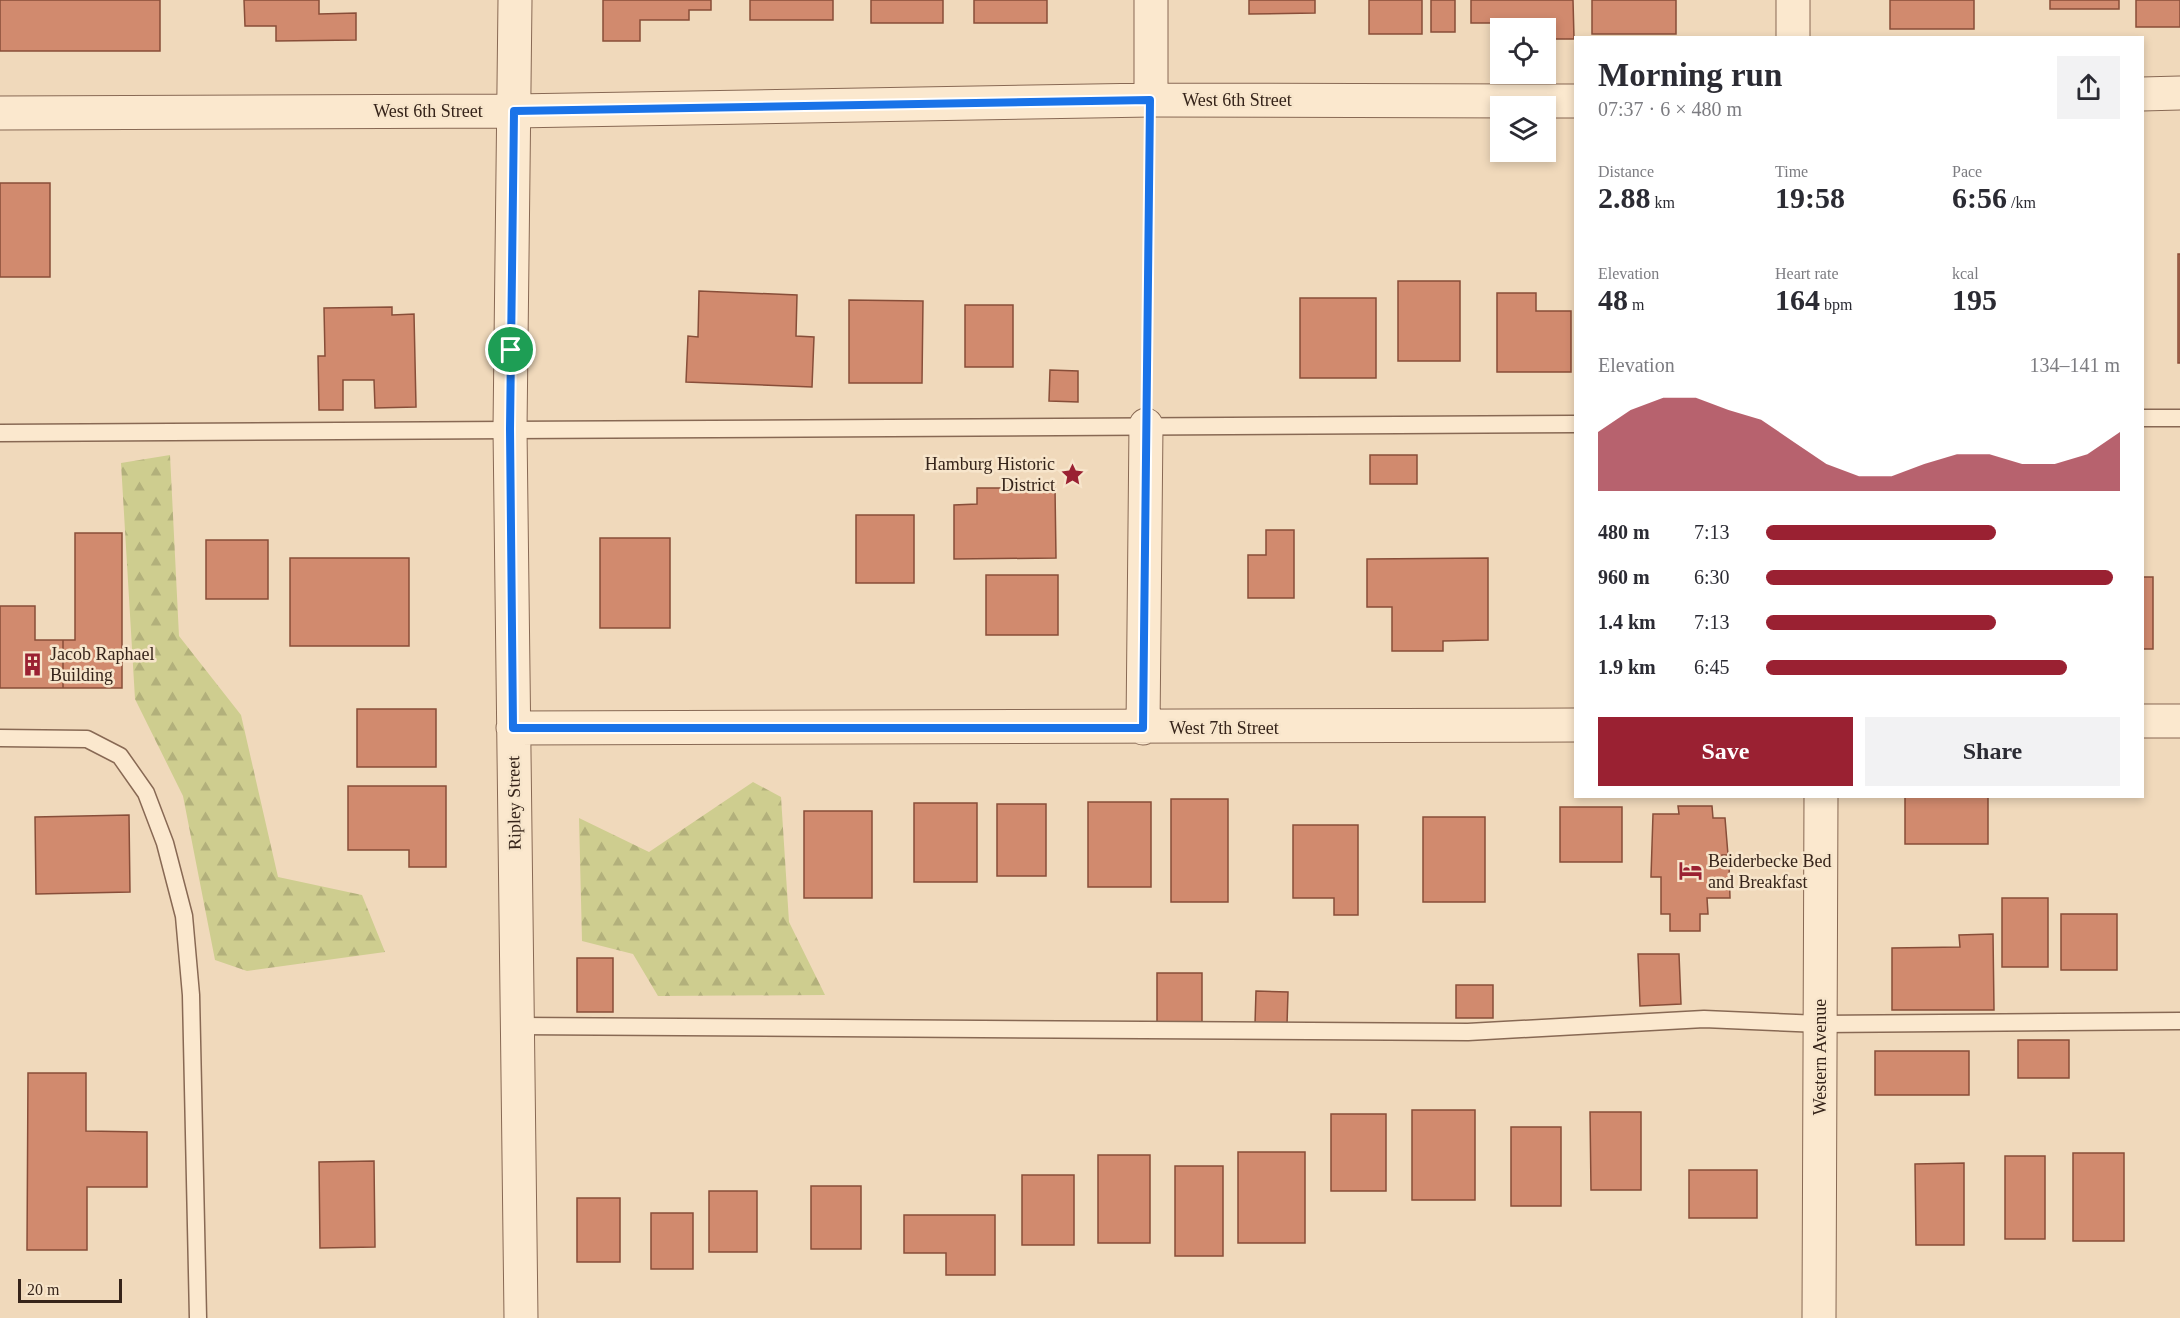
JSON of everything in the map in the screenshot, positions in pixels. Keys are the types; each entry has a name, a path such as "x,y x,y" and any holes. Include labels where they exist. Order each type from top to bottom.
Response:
{"street":[{"name":"Ripley Street","path":"515,0 510,429 521,1318"},
{"path":"1150,0 1150,100"},
{"path":"1793,0 1793,36"},
{"path":"2144,94 2180,93"},
{"name":"West 6th Street","path":"0,113 514,111 1150,100 1574,101"},
{"path":"1143,728 1146,425"},
{"path":"2144,721 2180,721"},
{"name":"West 7th Street","path":"513,728 1574,725"},
{"name":"Western Avenue","path":"1819,1318 1821,798"}],"lane":[{"path":"2144,418 2180,418"},
{"path":"0,433 1574,424"},
{"path":"0,738 87,739 120,756 147,793 165,843 184,916 191,994 198,1318"},
{"path":"517,1026 1468,1032 1704,1019 1820,1024 2180,1021"}],"path":[{"path":"1146,425 1150,100"}],"green space":[{"path":"170,455 179,636 241,715 278,877 362,895 385,952 247,971 215,960 183,796 135,699 121,463"},
{"path":"753,782 781,797 789,922 825,995 658,996 633,954 582,941 579,818 649,852"}],"building":[{"path":"0,0 160,0 160,51 0,51"},
{"path":"244,0 319,0 319,14 356,13 356,40 276,41 276,26 245,26"},
{"path":"603,0 711,0 711,10 689,10 689,20 640,20 640,41 603,41"},
{"path":"750,0 833,0 833,20 750,20"},
{"path":"871,0 943,0 943,23 871,23"},
{"path":"974,0 1047,0 1047,23 974,23"},
{"path":"1249,0 1315,0 1315,13 1249,14"},
{"path":"1369,0 1422,0 1422,34 1369,34"},
{"path":"1431,0 1455,0 1455,32 1431,32"},
{"path":"1471,0 1573,0 1574,39 1556,39 1556,18 1490,18 1490,23 1471,23"},
{"path":"1592,0 1676,0 1676,34 1592,34"},
{"path":"1890,0 1974,0 1974,29 1890,29"},
{"path":"2050,0 2119,0 2119,9 2050,9"},
{"path":"2136,0 2180,0 2180,27 2136,27"},
{"path":"0,183 50,183 50,277 0,277"},
{"path":"2178,254 2180,254 2180,363 2178,363"},
{"path":"1398,281 1460,281 1460,361 1398,361"},
{"path":"699,291 797,295 796,336 814,337 812,387 686,382 688,336 698,337"},
{"path":"1497,293 1536,293 1536,311 1571,311 1571,372 1497,372"},
{"path":"1300,298 1376,298 1376,378 1300,378"},
{"path":"849,300 923,301 922,383 849,383"},
{"path":"965,305 1013,305 1013,367 965,367"},
{"path":"392,307 392,315 414,314 416,407 375,408 374,380 343,380 343,410 319,410 318,356 325,356 324,308"},
{"path":"1050,370 1078,371 1078,402 1049,401"},
{"path":"1370,455 1417,455 1417,484 1370,484"},
{"path":"977,488 1055,488 1056,558 954,559 954,505 977,504"},
{"path":"856,515 914,515 914,583 856,583"},
{"path":"1266,530 1294,530 1294,598 1248,598 1248,555 1266,555"},
{"path":"75,533 122,533 122,688 63,688 63,640 75,640"},
{"path":"600,538 670,538 670,628 600,628"},
{"path":"206,540 268,540 268,599 206,599"},
{"path":"290,558 409,558 409,646 290,646"},
{"path":"1488,558 1488,640 1443,641 1443,651 1392,651 1392,607 1367,607 1367,559"},
{"path":"986,575 1058,575 1058,635 986,635"},
{"path":"2144,577 2153,577 2153,649 2144,649"},
{"name":"Jacob Raphael Building","path":"0,606 35,606 35,640 63,640 63,688 0,688"},
{"path":"357,709 436,709 436,767 357,767"},
{"path":"348,786 446,786 446,867 409,867 409,850 348,850"},
{"path":"1905,798 1988,798 1988,844 1905,844"},
{"path":"1171,799 1228,799 1228,902 1171,902"},
{"path":"1088,802 1151,802 1151,887 1088,887"},
{"path":"914,803 977,803 977,882 914,882"},
{"path":"997,804 1046,804 1046,876 997,876"},
{"name":"Beiderbecke Bed and Breakfast","path":"1678,806 1712,806 1713,818 1725,818 1728,855 1722,855 1722,864 1729,864 1730,898 1707,898 1708,914 1700,914 1700,931 1670,931 1670,914 1661,914 1661,877 1651,877 1653,814 1679,814"},
{"path":"1560,807 1622,807 1622,862 1560,862"},
{"path":"804,811 872,811 872,898 804,898"},
{"path":"129,815 130,892 36,894 35,817"},
{"path":"1423,817 1485,817 1485,902 1423,902"},
{"path":"1293,825 1358,825 1358,915 1334,915 1334,898 1293,898"},
{"path":"2002,898 2048,898 2048,967 2002,967"},
{"path":"2061,914 2117,914 2117,970 2061,970"},
{"path":"1993,934 1994,1010 1892,1010 1892,948 1960,947 1959,935"},
{"path":"1638,954 1679,954 1681,1004 1640,1006"},
{"path":"577,958 613,958 613,1012 577,1012"},
{"path":"1157,973 1202,973 1202,1023 1157,1023"},
{"path":"1456,985 1493,985 1493,1018 1456,1018"},
{"path":"1256,991 1288,992 1287,1025 1255,1024"},
{"path":"2018,1040 2069,1040 2069,1078 2018,1078"},
{"path":"1875,1051 1969,1051 1969,1095 1875,1095"},
{"path":"28,1073 86,1073 86,1131 147,1132 147,1187 87,1187 87,1250 27,1250"},
{"path":"1412,1110 1475,1110 1475,1200 1412,1200"},
{"path":"1590,1112 1641,1112 1641,1190 1591,1190"},
{"path":"1331,1114 1386,1114 1386,1191 1331,1191"},
{"path":"1511,1127 1561,1127 1561,1206 1511,1206"},
{"path":"1238,1152 1305,1152 1305,1243 1238,1243"},
{"path":"2073,1153 2124,1153 2124,1241 2073,1241"},
{"path":"1098,1155 1150,1155 1150,1243 1098,1243"},
{"path":"2005,1156 2045,1156 2045,1239 2005,1239"},
{"path":"374,1161 375,1247 320,1248 319,1162"},
{"path":"1964,1163 1964,1245 1916,1245 1915,1164"},
{"path":"1175,1166 1223,1166 1223,1256 1175,1256"},
{"path":"1689,1170 1757,1170 1757,1218 1689,1218"},
{"path":"1022,1175 1074,1175 1074,1245 1022,1245"},
{"path":"811,1186 861,1186 861,1249 811,1249"},
{"path":"709,1191 757,1191 757,1252 709,1252"},
{"path":"577,1198 620,1198 620,1262 577,1262"},
{"path":"651,1213 693,1213 693,1269 651,1269"},
{"path":"904,1215 995,1215 995,1275 946,1275 946,1253 904,1253"}],"place":[{"name":"Hamburg Historic District","path":"1073,474"},
{"name":"Jacob Raphael Building","path":"32,664"},
{"name":"Beiderbecke Bed and Breakfast","path":"1690,871"}],"route":[{"path":"1150,100 1143,728 513,728 511,350 514,111 1150,100"}]}
